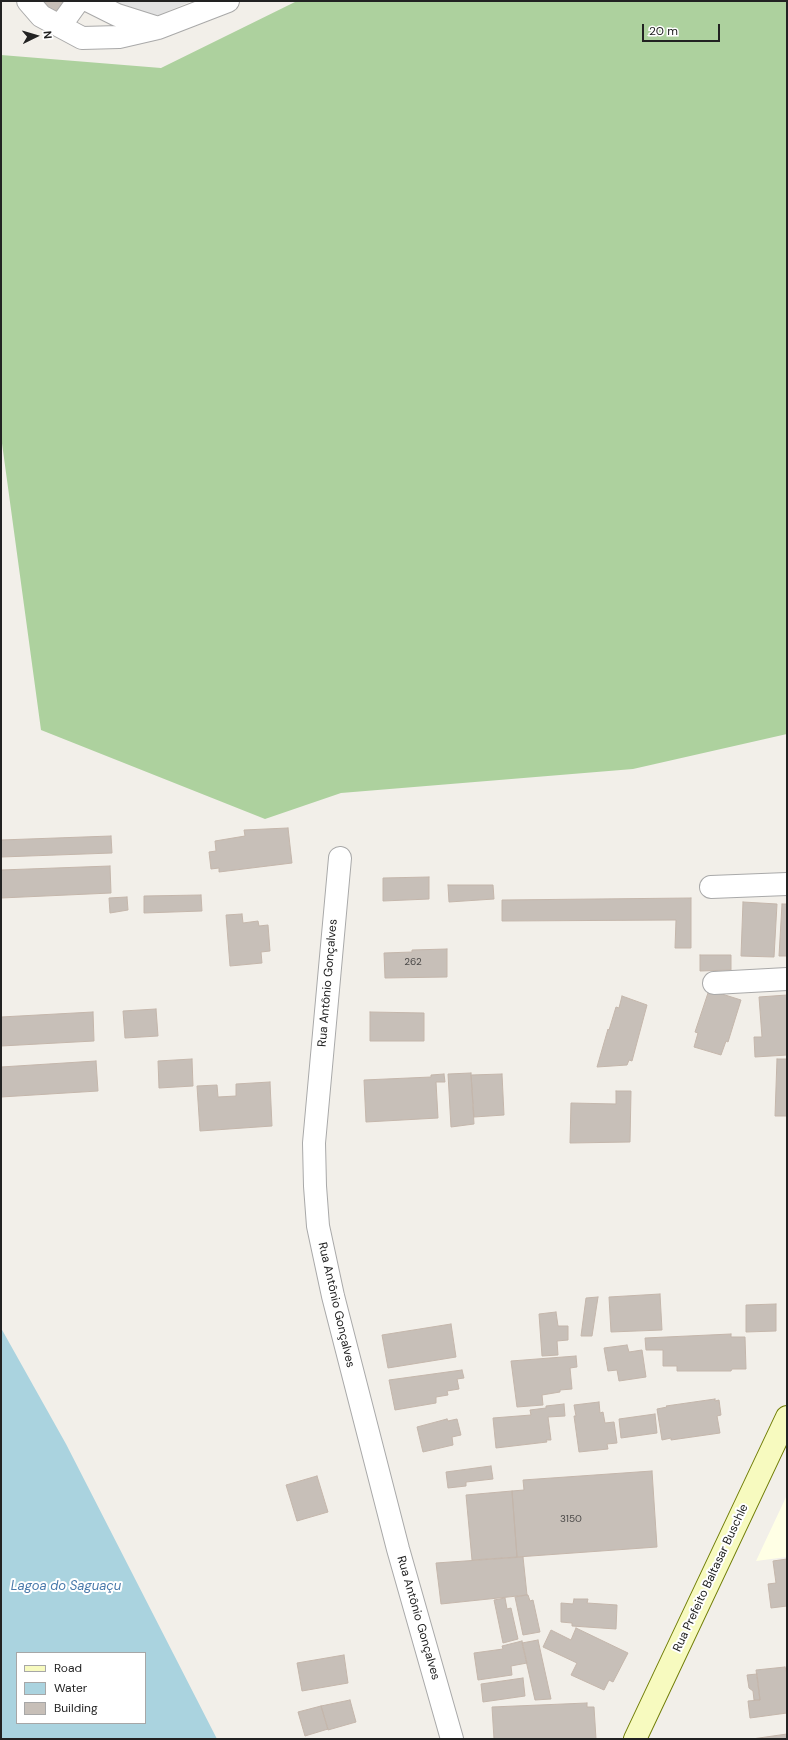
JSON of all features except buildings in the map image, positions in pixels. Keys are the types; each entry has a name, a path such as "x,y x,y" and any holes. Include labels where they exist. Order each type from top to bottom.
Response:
{"main road":[{"name":"Rua Prefeito Baltasar Buschle","path":"636,1739 787,1417"}],"street":[{"path":"28,1 42,16 82,38 119,37 158,28 228,1"},
{"path":"60,26 78,1"},
{"path":"90,1 117,15 158,28"},
{"name":"Rua Antônio Gonçalves","path":"340,858 314,1143 318,1226 332,1296 398,1549 452,1739"},
{"path":"711,888 787,884"},
{"path":"714,983 787,979"}],"shaded area":[{"path":"63,1 192,1 154,17 100,18"},
{"path":"787,1495 787,1557 756,1561"}],"green space":[{"path":"297,1 787,1 787,734 633,769 341,793 265,819 41,730 1,436 1,55 161,68"}],"water":[{"name":"Lagoa do Saguaçu","path":"1,1328 66,1444 217,1739 1,1739"}]}
